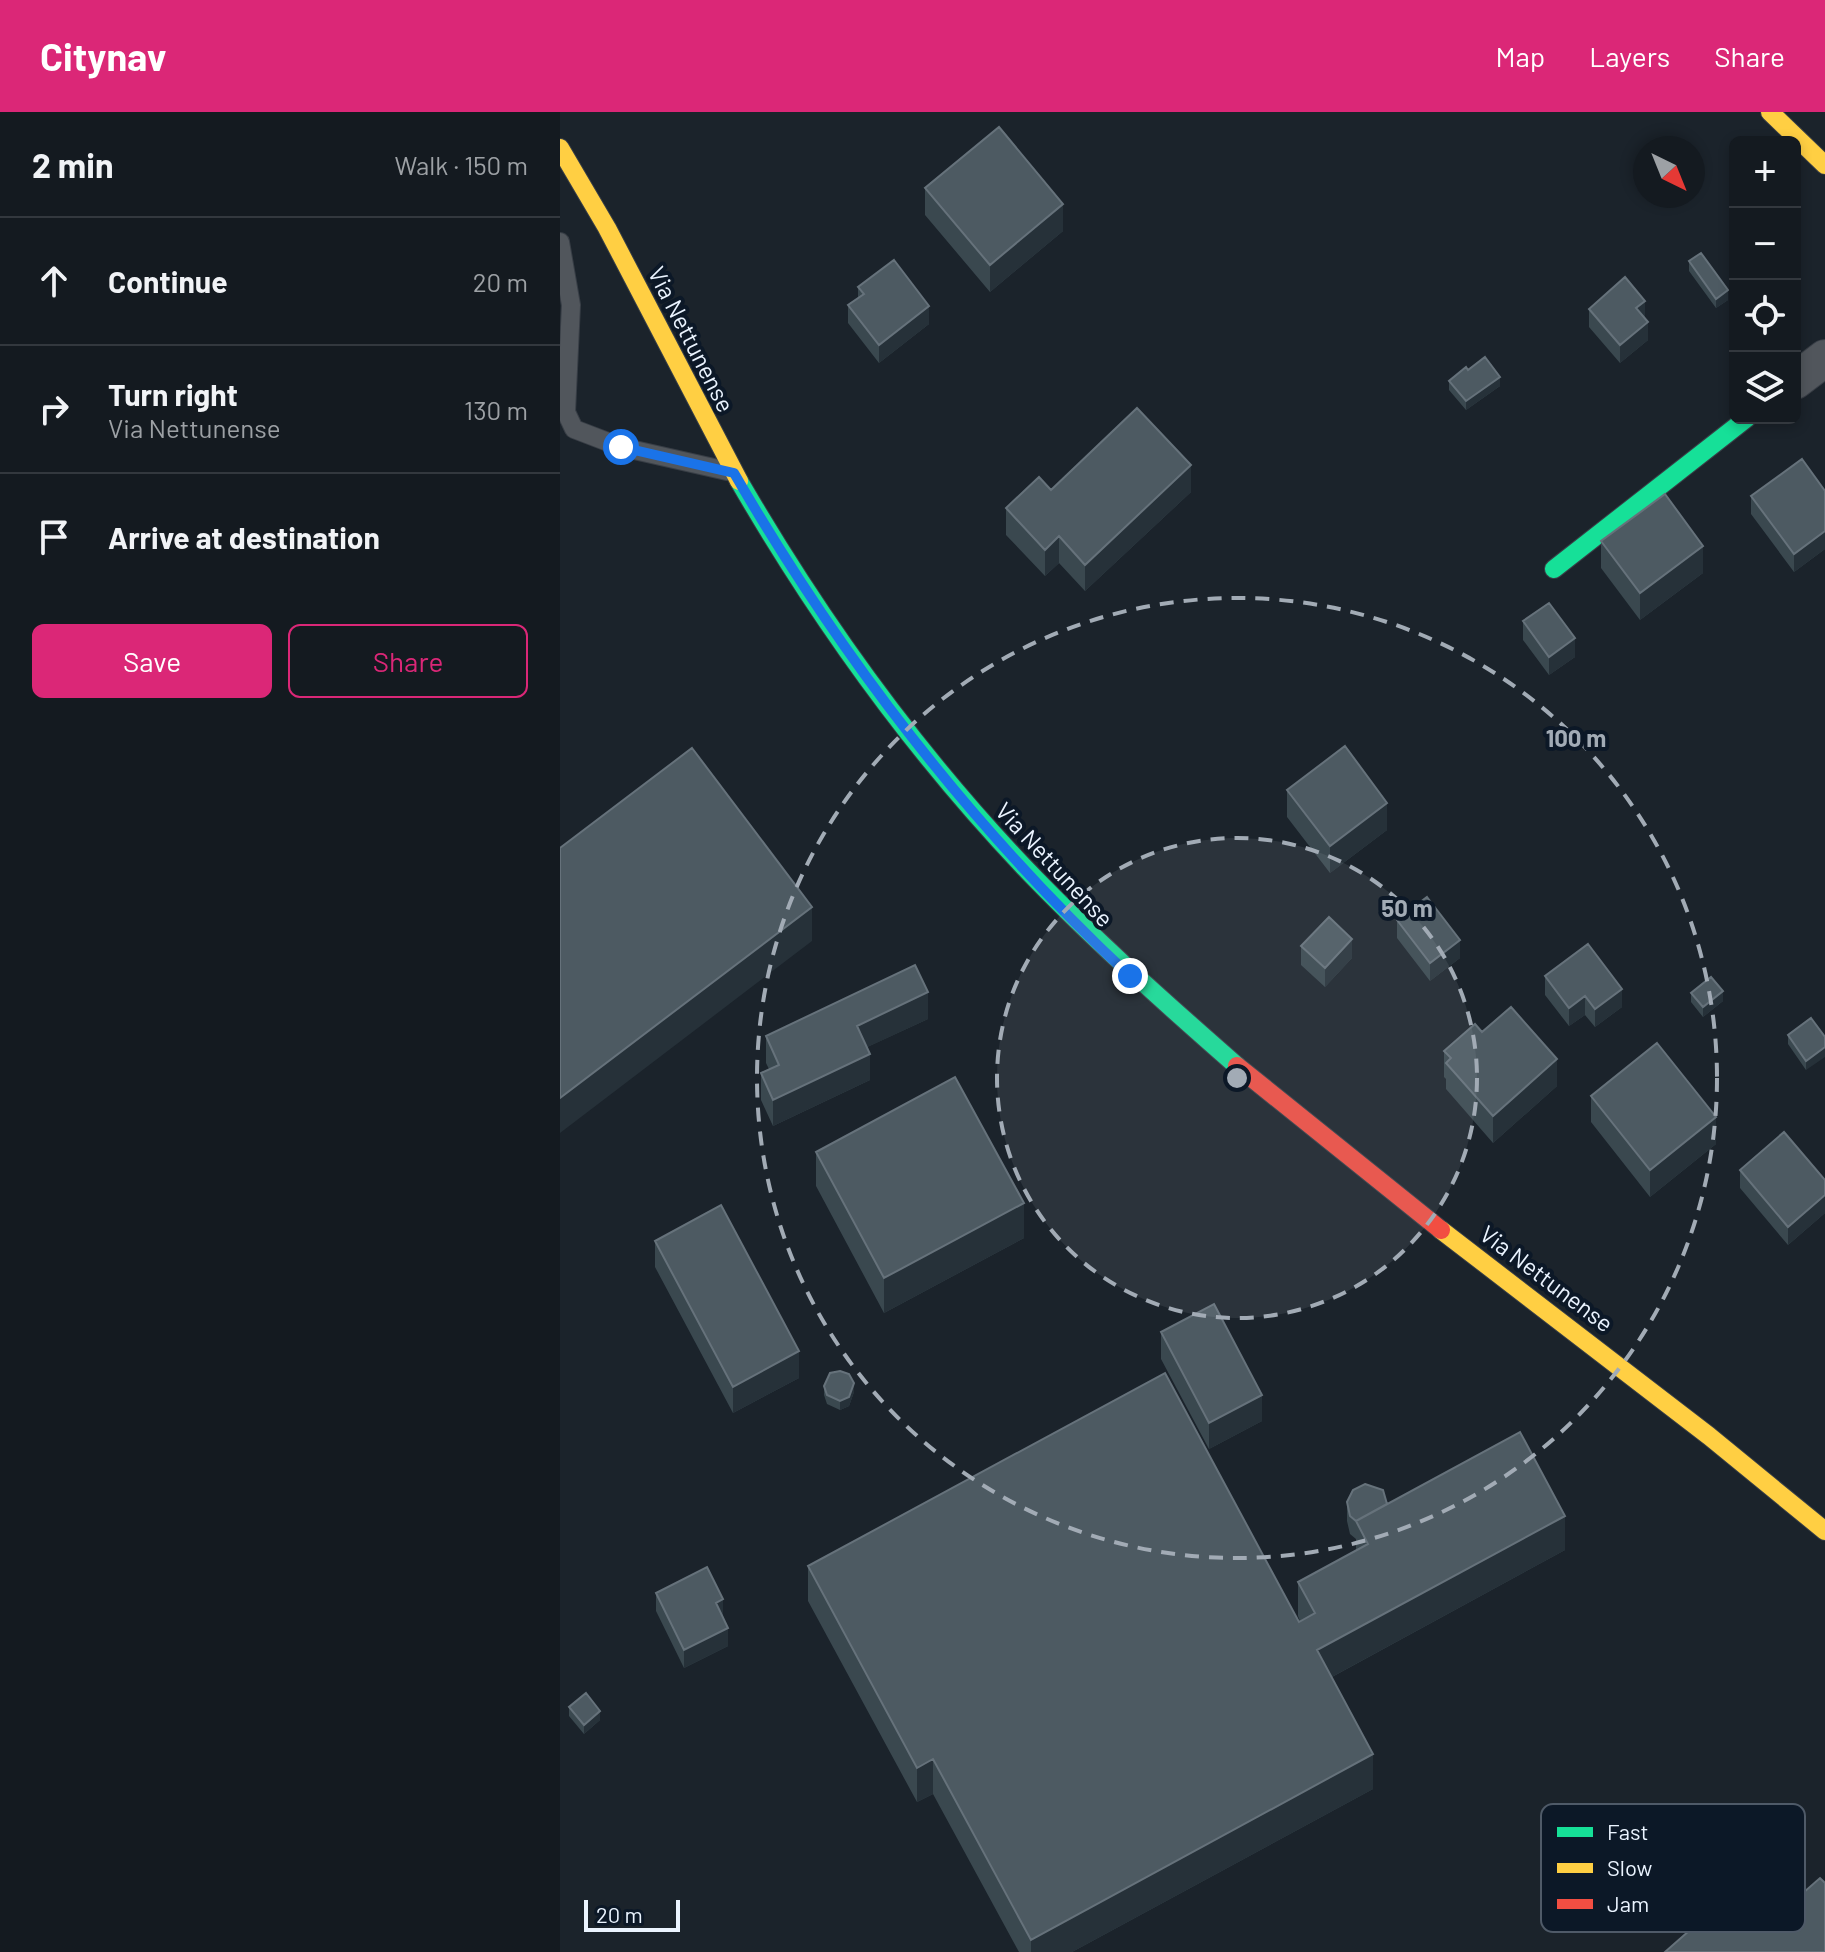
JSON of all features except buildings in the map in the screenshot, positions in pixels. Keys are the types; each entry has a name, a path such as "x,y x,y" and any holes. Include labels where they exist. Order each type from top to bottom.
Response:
{"main road":[{"path":"1770,112 1825,165"},
{"name":"Via Nettunense","path":"560,148 625,261 734,473 801,584 862,672 991,832 1096,944 1207,1046 1297,1119 1634,1374 1825,1531"},
{"path":"1554,569 1739,424"}],"street":[{"path":"1801,376 1825,358"}],"lane":[{"path":"560,242 571,305 566,412 574,429 621,447 734,473"}],"traffic: fast":[{"path":"1554,569 1739,424"},
{"path":"739,481 835,633 907,730 983,823 1075,919 1237,1066"}],"traffic: slow":[{"path":"1770,112 1825,165"},
{"path":"560,148 607,228 739,481"},
{"path":"1441,1230 1709,1436 1825,1531"}],"traffic: jam":[{"path":"1237,1066 1441,1230"}],"route":[{"path":"621,447 734,473 832,631 925,753 1002,844 1130,976"}]}
